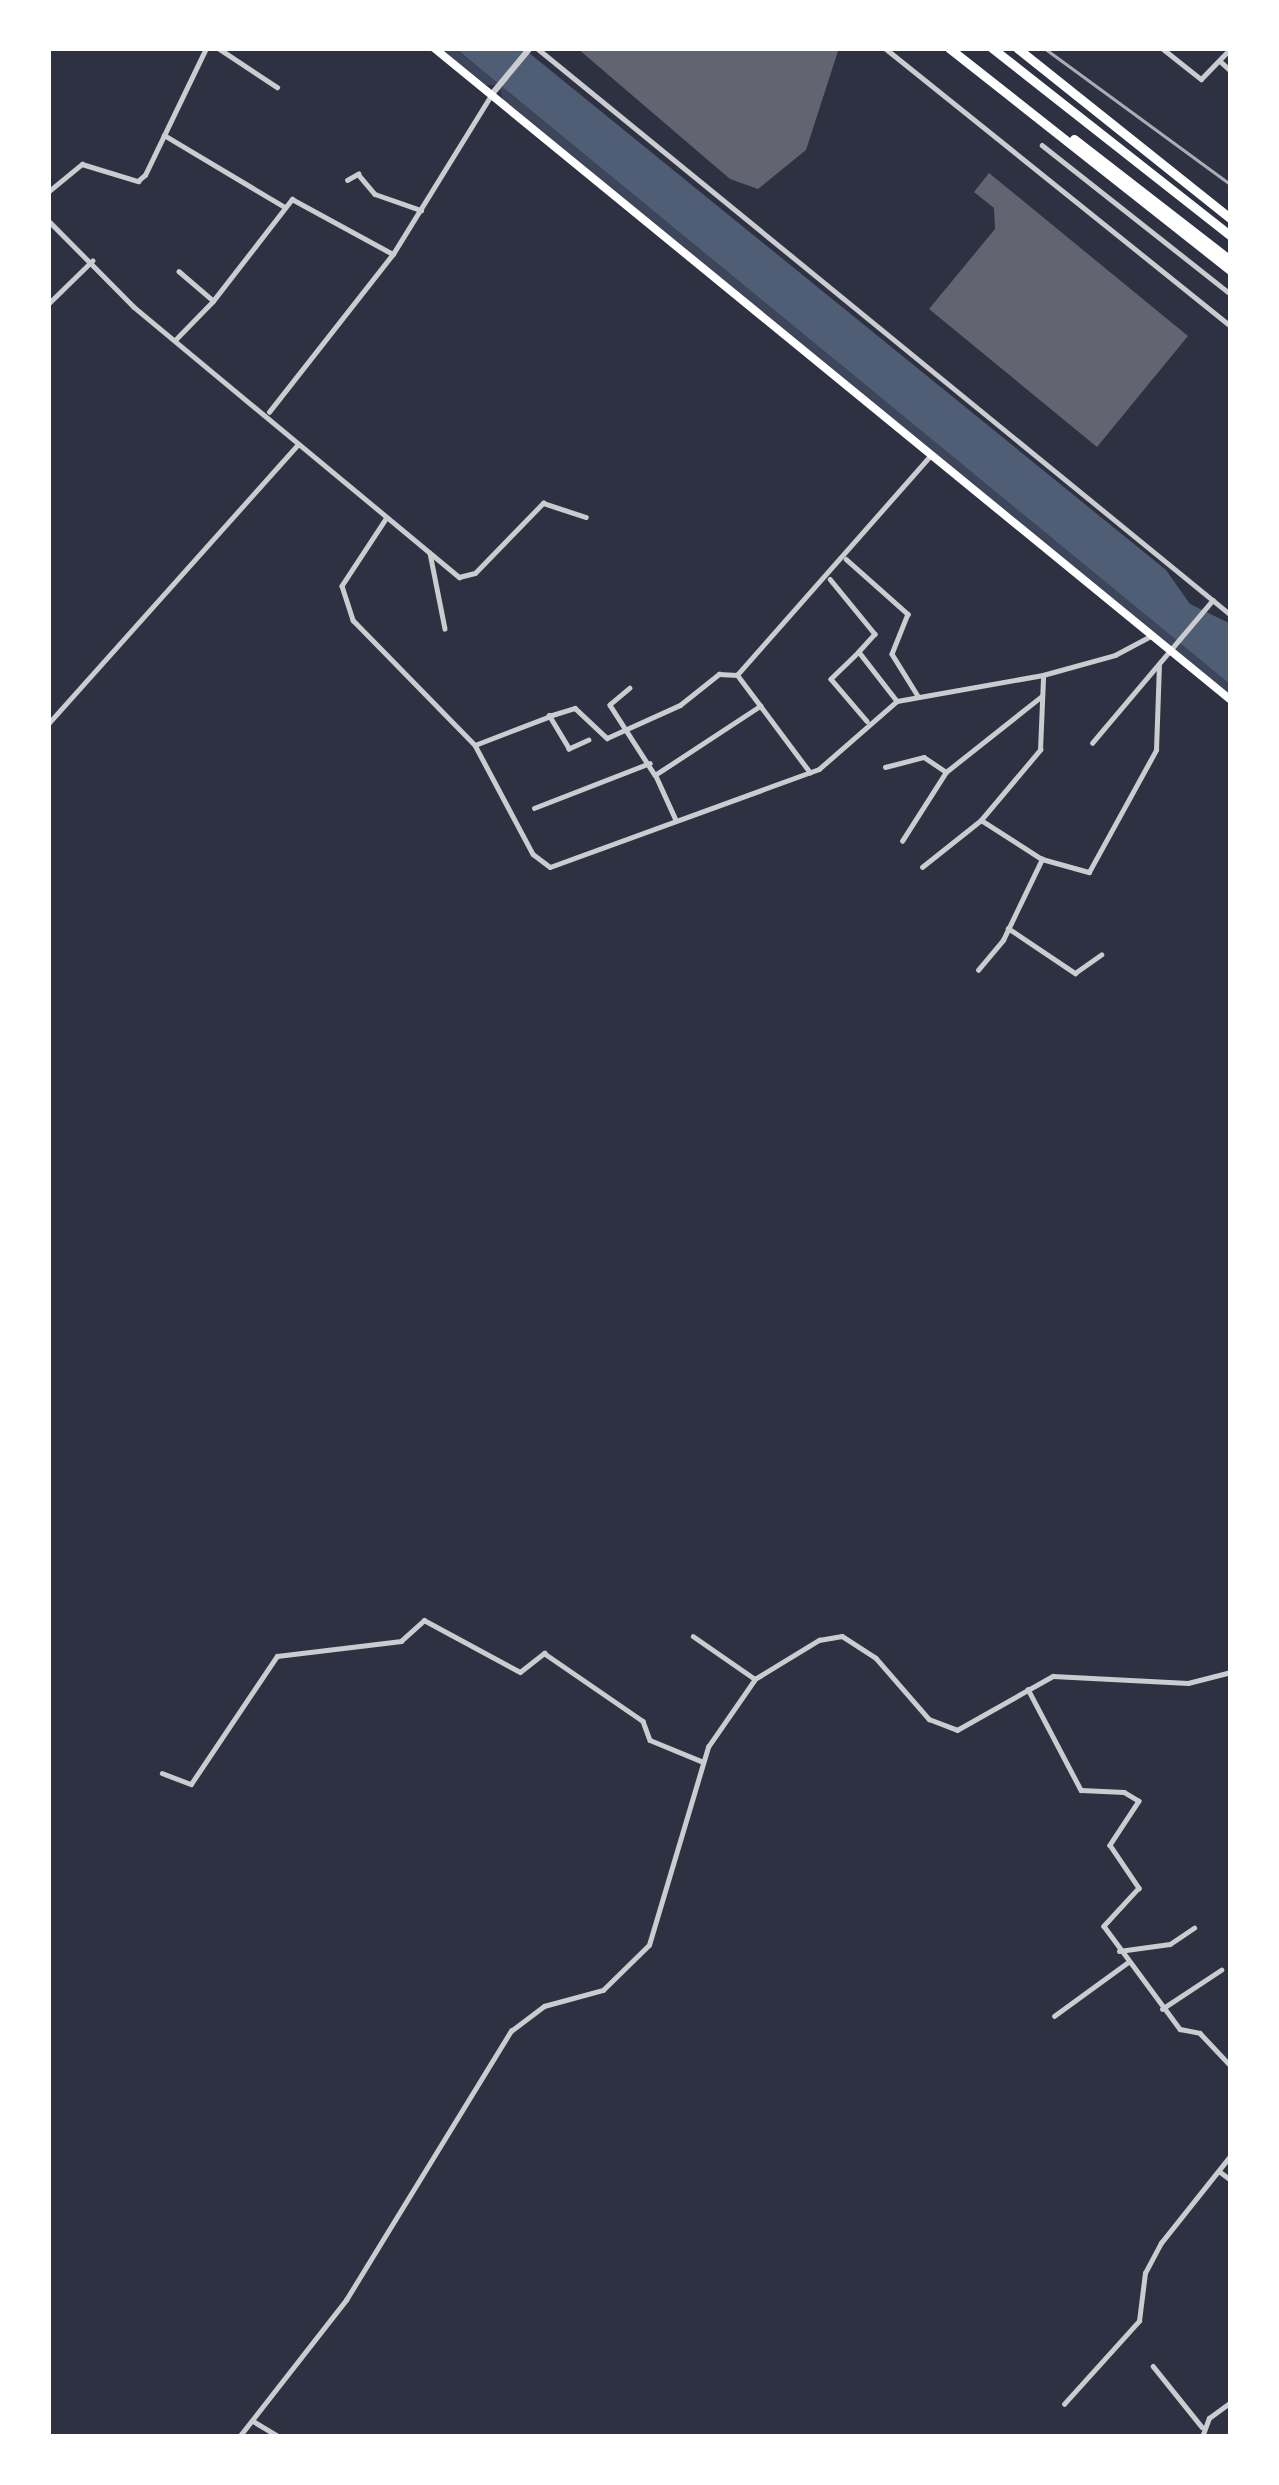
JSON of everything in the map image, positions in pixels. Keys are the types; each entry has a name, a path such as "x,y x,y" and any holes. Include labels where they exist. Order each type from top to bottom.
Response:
{"highway":[{"path":"954,48 1231,261"},
{"path":"954,48 1231,271"},
{"path":"992,48 1231,236"},
{"path":"1016,48 1231,219"}],"main road":[{"path":"434,48 1231,700"}],"street":[{"path":"48,192 82,164 138,181 206,48"},
{"path":"218,48 277,87"},
{"path":"269,412 393,254 492,94 534,48 1231,615"},
{"path":"885,48 1231,326"},
{"path":"1162,48 1201,79 1231,48"},
{"path":"1220,61 1231,71"},
{"path":"478,85 500,85"},
{"path":"500,85 504,104"},
{"path":"164,135 283,206"},
{"path":"1042,145 1231,294"},
{"path":"346,180 358,173 370,191 422,210"},
{"path":"175,340 213,301 283,206 294,199 393,254"},
{"path":"48,220 175,340 269,412 298,444 386,518 468,578 543,503 586,517"},
{"path":"48,304 92,261"},
{"path":"179,272 213,301"},
{"path":"48,724 298,444"},
{"path":"476,745 575,708 605,738 680,705 719,674 737,675 830,579 931,455"},
{"path":"386,518 341,592 356,624 476,745 541,865 810,773 897,701 1043,675 1150,636"},
{"path":"430,553 445,629"},
{"path":"845,560 908,614 892,654 918,696"},
{"path":"830,579 875,634 831,679 868,721"},
{"path":"1091,743 1213,601"},
{"path":"859,652 897,701"},
{"path":"981,820 1042,859 1082,874 1093,868 1156,750 1159,666"},
{"path":"737,675 810,773"},
{"path":"922,866 981,820 1040,750 1043,675"},
{"path":"630,688 610,705 632,728 676,821"},
{"path":"902,841 946,772 1042,696"},
{"path":"655,775 760,706"},
{"path":"549,716 569,749 590,740"},
{"path":"885,766 924,757 946,772"},
{"path":"534,808 650,763"},
{"path":"978,970 1008,928 1042,859"},
{"path":"1008,928 1075,973 1101,956"},
{"path":"162,1773 191,1784 277,1656 401,1641 424,1620 520,1672 544,1653 643,1721 650,1740 702,1762"},
{"path":"239,2437 346,2300 511,2031 544,2006 603,1990 649,1945 702,1762 755,1679 835,1635 868,1652 929,1718 952,1730 988,1718 1053,1676 1188,1683 1231,1672"},
{"path":"693,1636 755,1679"},
{"path":"1028,1689 1081,1790 1124,1792 1138,1801 1110,1845 1139,1888 1104,1920 1119,1951 1162,2009 1231,2066"},
{"path":"1119,1951 1170,1944 1194,1928"},
{"path":"1054,2016 1127,1963"},
{"path":"1162,2009 1222,1970"},
{"path":"1064,2404 1139,2321 1151,2261 1231,2155"},
{"path":"1219,2170 1231,2180"},
{"path":"1153,2366 1202,2426 1202,2437"},
{"path":"1202,2426 1231,2402"},
{"path":"253,2421 280,2437"}],"shaded area":[{"path":"435,48 454,48 500,85 1231,685 1231,700 504,104 499,85 479,85"},
{"path":"455,48 523,48 1166,570 1190,604 1231,624 1231,685"}],"building":[{"path":"577,48 839,48 806,150 758,189 730,179"},
{"path":"989,173 1188,336 1097,447 929,309 995,229 994,208 974,192"}],"railway":[{"path":"1044,48 1231,185"}]}
